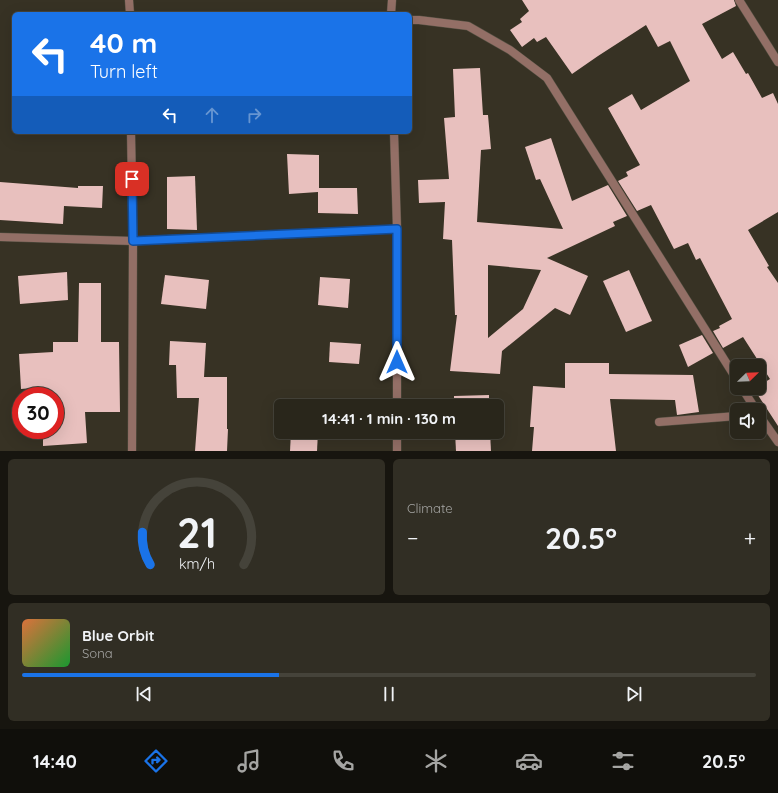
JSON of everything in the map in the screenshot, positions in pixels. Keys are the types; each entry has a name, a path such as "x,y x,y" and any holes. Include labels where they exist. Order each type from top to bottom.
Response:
{"street":[{"path":"129,0 130,12"},
{"path":"391,12 392,0"},
{"path":"739,0 778,62"},
{"path":"412,20 468,26 510,50 547,78 730,369"},
{"path":"131,134 133,241 132,451"},
{"path":"394,134 397,229 397,399"},
{"path":"0,237 133,241 397,229"},
{"path":"659,422 730,417"},
{"path":"766,424 778,440"},
{"path":"397,439 397,451"}],"building":[{"path":"522,0 734,0 736,6 702,24 722,59 733,52 746,74 748,73 762,98 773,93 778,104 778,212 748,230 769,266 767,267 778,283 778,426 766,408 766,403 763,403 758,395 766,395 766,382 770,379 766,373 766,359 757,359 743,337 723,348 713,331 720,328 719,326 732,319 700,258 696,260 688,243 674,249 651,205 637,211 618,181 628,176 626,172 640,165 608,108 632,94 641,110 690,81 670,41 658,47 646,25 572,74 546,37 537,42 534,38 522,47 510,30 522,22 520,19 529,11"},
{"path":"480,68 483,115 488,115 491,149 481,150 477,222 563,229 540,179 536,180 525,147 551,138 572,201 608,185 627,216 613,222 615,226 547,258 588,276 570,315 555,308 502,351 500,374 450,371 457,315 455,315 452,240 443,239 445,202 419,203 418,180 449,179 444,118 455,117 453,69","holes":["488,265 541,270 523,309 488,338"]},
{"path":"287,154 319,155 319,188 357,188 358,214 318,213 318,192 289,194"},
{"path":"195,176 197,230 167,229 167,177"},
{"path":"0,182 78,188 78,186 103,186 102,208 64,206 63,224 0,220"},
{"path":"629,270 652,321 626,332 603,281"},
{"path":"67,272 68,300 20,304 18,276"},
{"path":"165,275 209,280 206,309 161,304"},
{"path":"320,277 350,279 348,308 318,305"},
{"path":"79,283 101,283 101,342 119,342 120,412 85,412 87,443 43,446 43,439 64,439 64,387 21,387 19,354 53,352 53,342 78,342"},
{"path":"702,335 713,353 688,367 679,345"},
{"path":"170,341 206,343 204,377 227,377 227,451 195,451 199,398 177,398 176,365 169,365"},
{"path":"330,342 361,344 359,364 329,362"},
{"path":"565,363 609,363 609,374 693,375 699,412 677,415 675,400 610,399 616,451 532,451 534,427 530,427 533,386 565,388"},
{"path":"489,395 489,399 454,399 454,396"},
{"path":"291,439 318,439 317,451 290,451"},
{"path":"455,439 490,439 491,451 456,451"}],"route":[{"path":"132,179 133,241 397,229 397,362"}]}
